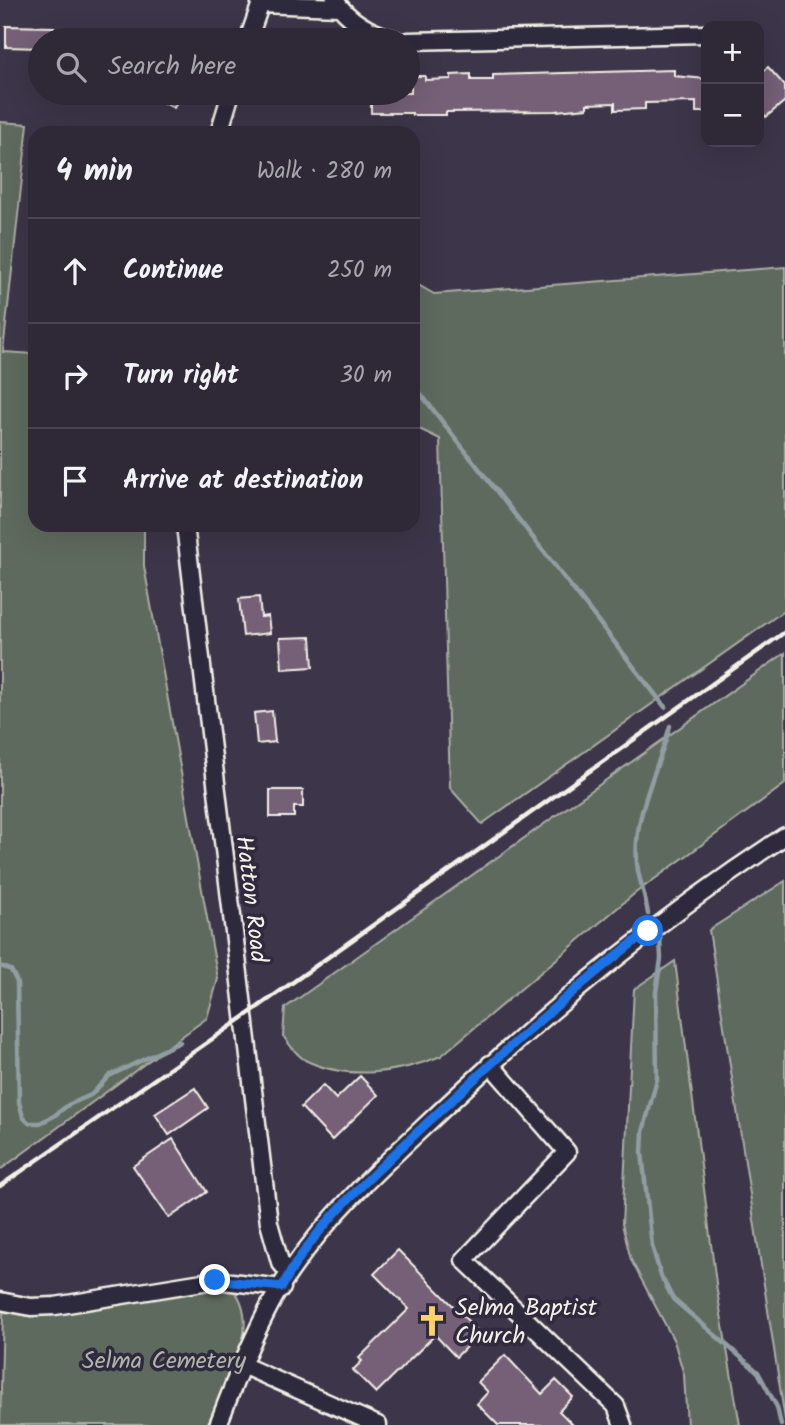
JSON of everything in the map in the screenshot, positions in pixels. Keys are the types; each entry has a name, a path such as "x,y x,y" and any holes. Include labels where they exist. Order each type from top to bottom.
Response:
{"street":[{"path":"252,28 261,2 337,3 350,19 364,28"},
{"path":"420,40 701,34"},
{"path":"221,126 227,105"},
{"name":"Hatton Road","path":"186,532 269,1223 285,1280"},
{"path":"218,1425 242,1365 285,1280 349,1200 490,1064 557,1004 648,931 785,836"},
{"path":"490,1064 567,1152 464,1260 616,1406 623,1425"},
{"path":"0,1301 32,1307 55,1306 215,1280 285,1280"},
{"path":"242,1365 378,1425"}],"green space":[{"path":"0,122 28,124 3,352 28,354 28,532 144,532 144,566 218,979 207,1018 0,1170"},
{"path":"785,267 785,610 482,824 450,788 440,439 420,429 420,286 434,294"},
{"path":"785,653 785,784 634,894 441,1056 408,1067 356,1072 321,1067 305,1060 293,1049 283,1036 285,1008"},
{"path":"785,881 785,1420 709,930"},
{"path":"675,961 717,1291 740,1425 687,1425 684,1375 674,1341 631,1260 622,1224 634,989"},
{"name":"Selma Cemetery","path":"230,1285 240,1301 245,1318 244,1336 232,1373 207,1425 0,1425 3,1312 39,1314"}],"building":[{"path":"6,26 54,27 28,28 28,48 6,47"},
{"path":"768,67 785,86 785,101 766,117 764,114 764,70"},
{"path":"674,70 674,76 701,79 701,112 696,112 696,102 645,103 645,109 615,110 615,103 587,104 587,108 556,111 446,112 446,115 371,113 371,105 420,105 420,76 425,76 425,80 451,79 451,75 471,74 471,80 493,80 493,75"},
{"path":"259,597 261,617 268,616 270,633 243,636 239,599"},
{"path":"311,637 313,667 282,669 280,638"},
{"path":"272,711 275,742 257,744 254,713"},
{"path":"270,790 303,790 303,807 294,807 294,817 270,817"},
{"path":"360,1076 378,1095 332,1140 301,1107 323,1085 336,1099"},
{"path":"195,1088 208,1108 169,1135 155,1114"},
{"path":"173,1139 207,1192 169,1218 133,1166"},
{"name":"Selma Baptist Church","path":"398,1250 480,1333 456,1357 435,1335 376,1393 353,1370 362,1361 359,1358 409,1309 374,1274"},
{"path":"505,1355 542,1394 556,1380 573,1397 559,1411 573,1425 498,1425 477,1404 488,1392 478,1382"}],"waterway":[{"path":"420,393 665,707"},
{"path":"648,914 638,871 638,833 646,797 670,726"},
{"path":"660,936 661,959 656,992 657,1079 643,1132 642,1153 652,1246 661,1276 673,1299 758,1372 777,1407 781,1425"},
{"path":"0,966 11,970 17,982 19,1102 23,1117 29,1123 40,1123 54,1116 68,1105 91,1095 109,1076 180,1042"}],"railway":[{"path":"0,1186 244,1017 785,632"}],"place":[{"name":"Selma Baptist Church","path":"432,1321"}],"route":[{"path":"215,1280 282,1287 289,1273 318,1236 377,1171 557,1004 648,931"}]}
